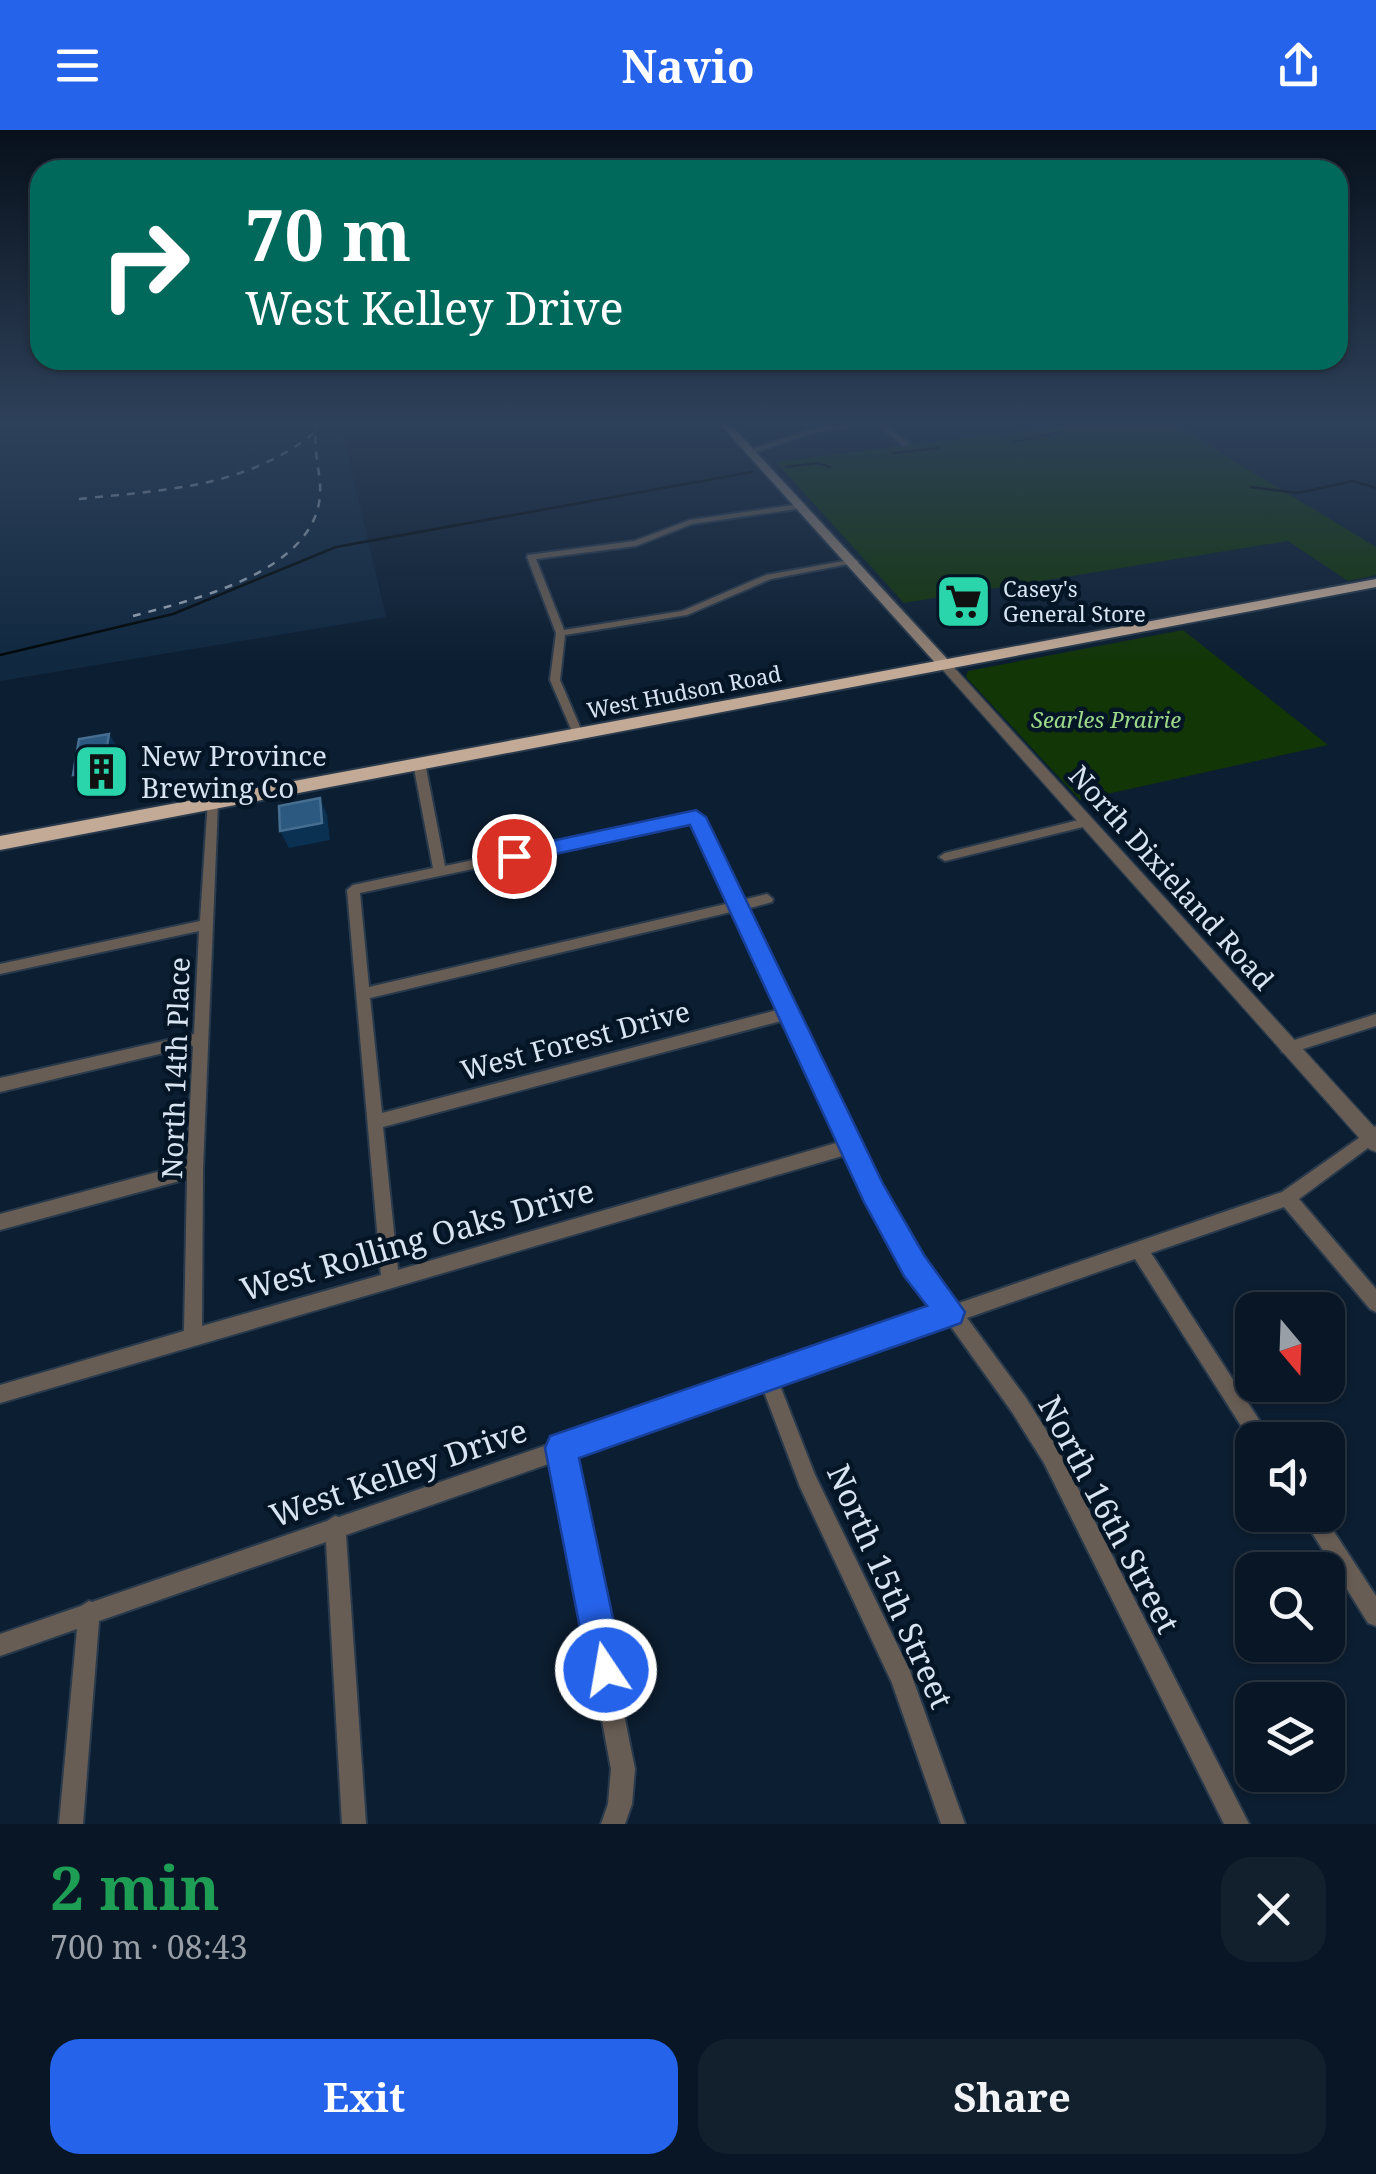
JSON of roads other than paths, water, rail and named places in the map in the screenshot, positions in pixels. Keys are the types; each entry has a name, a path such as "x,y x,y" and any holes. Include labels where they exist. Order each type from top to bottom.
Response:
{"highway":[{"name":"West Hudson Road","path":"0,843 1376,583"}],"main road":[{"name":"North Dixieland Road","path":"800,506 945,665"}],"street":[{"path":"578,734 555,680 562,634 530,557 636,543 690,522 800,506"},
{"path":"562,634 684,613 769,577 855,562"},
{"name":"North Dixieland Road","path":"945,665 1286,1048 1374,1137"},
{"path":"390,1278 353,890 440,872 419,763"},
{"name":"North 14th Place","path":"193,1336 195,1170 212,802"},
{"name":"North 16th Street","path":"440,872 696,817 904,1250 1020,1405 1051,1456 1237,1824"},
{"path":"944,856 1087,822"},
{"path":"362,994 767,899"},
{"path":"0,969 206,925"},
{"name":"West Forest Drive","path":"376,1122 789,1013"},
{"path":"1286,1048 1376,1020"},
{"path":"0,1085 201,1038"},
{"name":"West Kelley Drive","path":"0,1645 1287,1198 1374,1137"},
{"name":"West Rolling Oaks Drive","path":"0,1394 851,1146"},
{"path":"0,1222 195,1170"},
{"path":"1287,1198 1376,1302"},
{"path":"1138,1248 1250,1422"},
{"name":"North 15th Street","path":"767,1376 807,1480 902,1679 953,1824"},
{"path":"561,1448 623,1768 623,1785 612,1824"},
{"path":"335,1526 354,1824"},
{"path":"1322,1532 1376,1615"},
{"path":"72,1824 89,1612"}],"waterway":[{"path":"0,655 173,614 336,547 574,504"}],"railway":[{"path":"133,616 214,592 270,566 310,528 319,504"}],"place":[{"name":"Casey's General Store","path":"964,601"},
{"name":"New Province Brewing Co","path":"102,771"}],"park label":[{"name":"Searles Prairie","path":"1106,719"}]}
